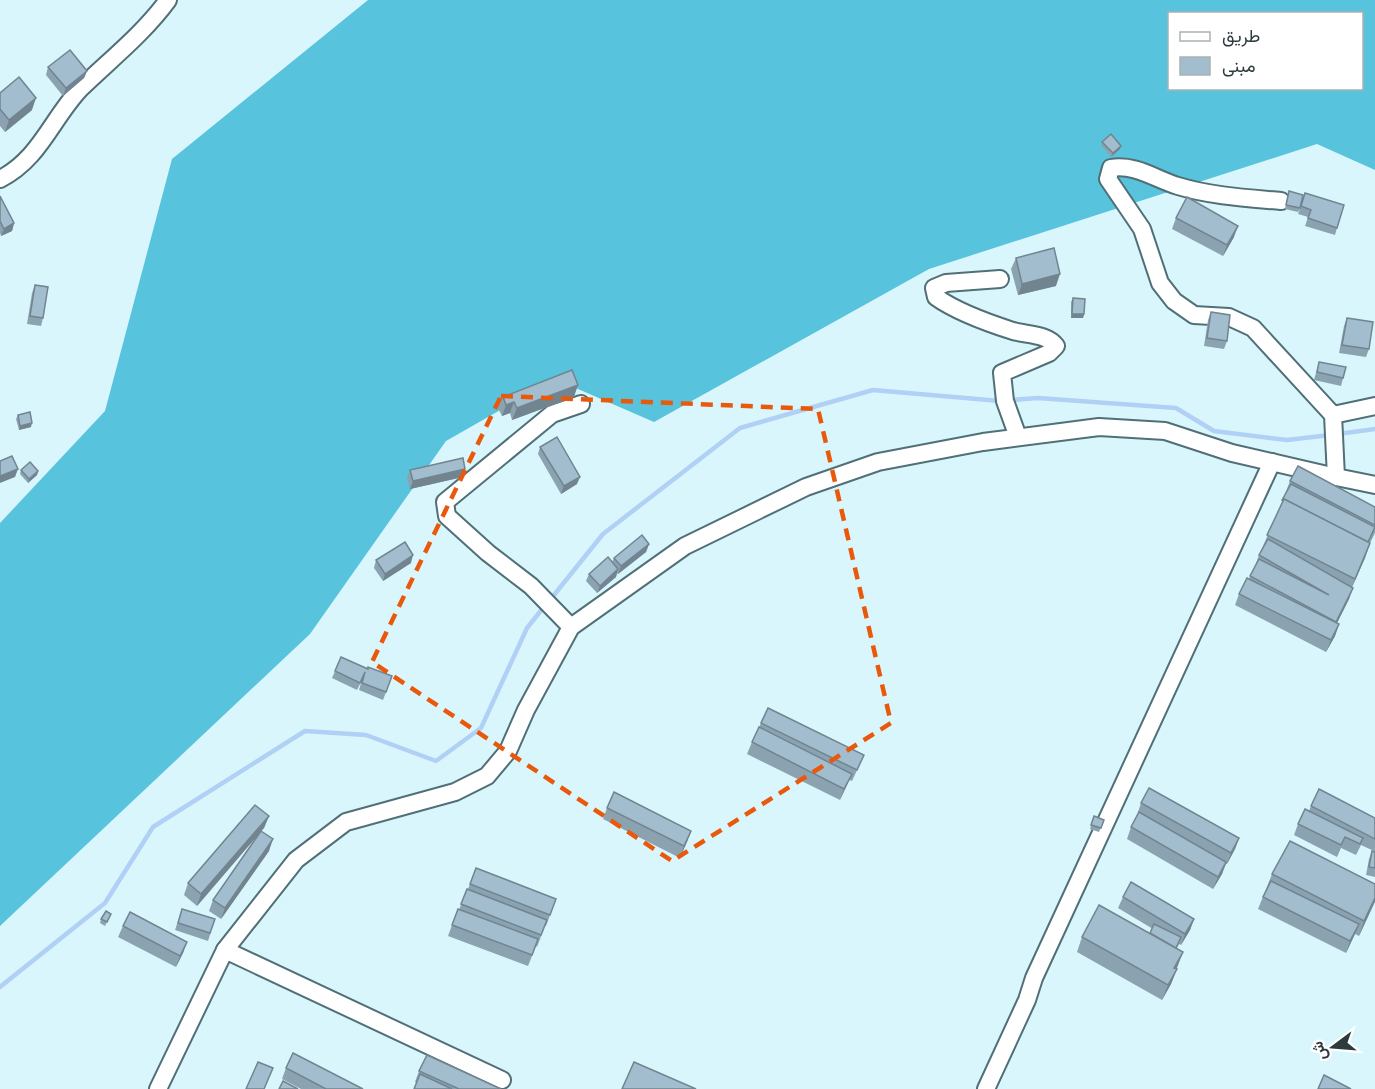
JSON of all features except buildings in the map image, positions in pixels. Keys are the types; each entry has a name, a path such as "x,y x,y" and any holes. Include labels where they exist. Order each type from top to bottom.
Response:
{"street":[{"path":"0,179 16,171 33,153 79,90 150,25 168,0"},
{"path":"1281,201 1215,194 1177,186 1126,166 1111,168 1108,180 1142,229 1160,283 1174,301 1194,315 1228,317 1253,328 1333,416 1336,477"},
{"path":"1000,279 946,283 934,288 936,297 946,304 1012,330 1051,339 1056,346 1049,353 1002,373 1005,401 1018,437"},
{"path":"571,627 531,586 488,553 447,516 445,502 552,414 581,404"},
{"path":"1333,416 1375,406"},
{"path":"158,1089 225,950 296,860 346,822 455,792 487,776 508,751 526,710 571,627 685,546 806,487 878,462 1018,437 1099,427 1165,431 1232,453 1375,485"},
{"path":"986,1089 1027,999 1034,978 1272,462"},
{"path":"225,950 502,1080"}],"highlighted area":[{"path":"501,396 818,409 891,723 672,861 372,662"}],"shaded area":[{"path":"368,0 1375,0 1375,170 1317,144 929,269 654,422 555,379 446,441 310,634 0,926 0,523 105,411 172,159"}],"waterway":[{"path":"554,595 603,534 740,428 873,390 1000,401"},
{"path":"1011,400 1038,398 1176,408 1214,431 1287,440 1330,435"},
{"path":"1338,434 1375,429"},
{"path":"0,987 105,903 153,827 305,731 366,735 436,761 481,728 527,628 543,608"}]}
